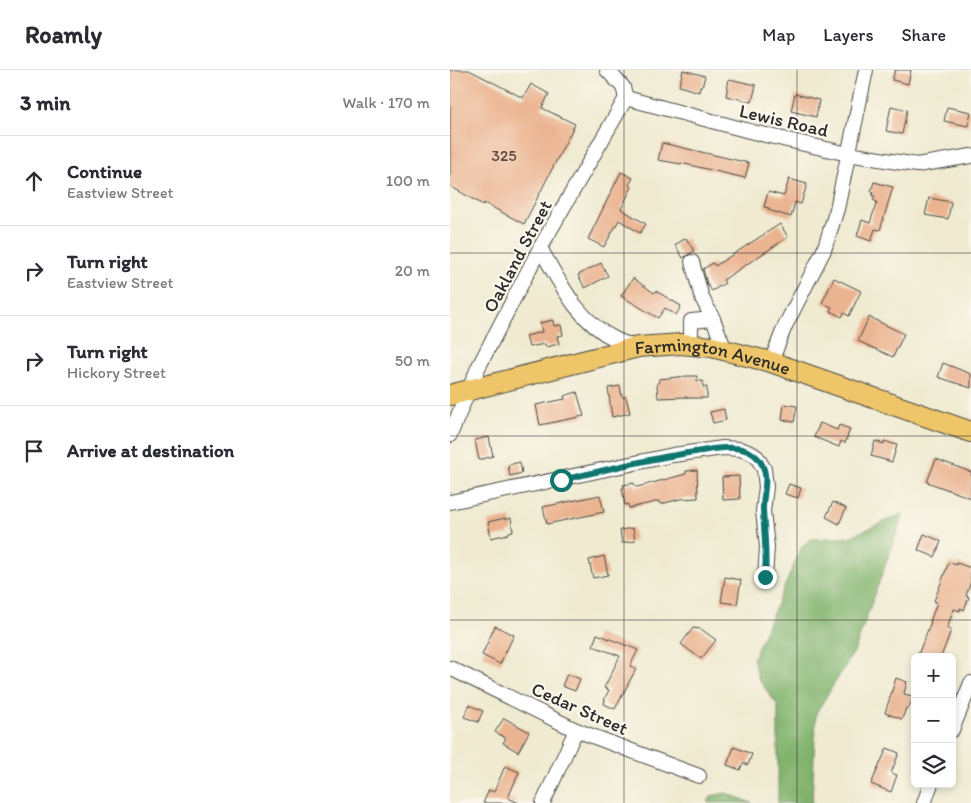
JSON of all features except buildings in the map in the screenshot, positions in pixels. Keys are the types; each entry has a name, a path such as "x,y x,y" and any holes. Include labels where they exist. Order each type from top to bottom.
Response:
{"highway":[{"name":"Farmington Avenue","path":"450,395 638,347 681,344 725,350 771,362 971,432"}],"street":[{"path":"607,70 623,87 626,98"},
{"path":"771,362 784,326 822,257 838,209 866,70"},
{"name":"Lewis Road","path":"626,98 743,130 848,154 918,165 971,156"},
{"name":"Oakland Street","path":"450,435 469,389 540,248 626,98"},
{"path":"540,248 569,298 587,321 616,340 638,347"},
{"path":"692,262 702,298 713,319 725,350"},
{"path":"691,345 691,321 713,319"},
{"path":"450,502 673,455 735,448 751,453 761,462 765,477 766,487 763,504 767,547 765,577"},
{"name":"Cedar Street","path":"450,668 576,730 699,776"},
{"path":"956,720 971,683"},
{"path":"544,803 576,730"},
{"path":"924,803 930,788"}],"green space":[{"path":"904,513 854,652 816,713 812,803 778,803 778,706 759,680 753,659 802,546 811,539 849,537"},
{"path":"726,793 752,803 708,803 711,796"}],"route":[{"path":"561,480 673,455 722,448 735,448 751,453 761,462 765,477 766,487 763,504 767,547 765,577"}]}
